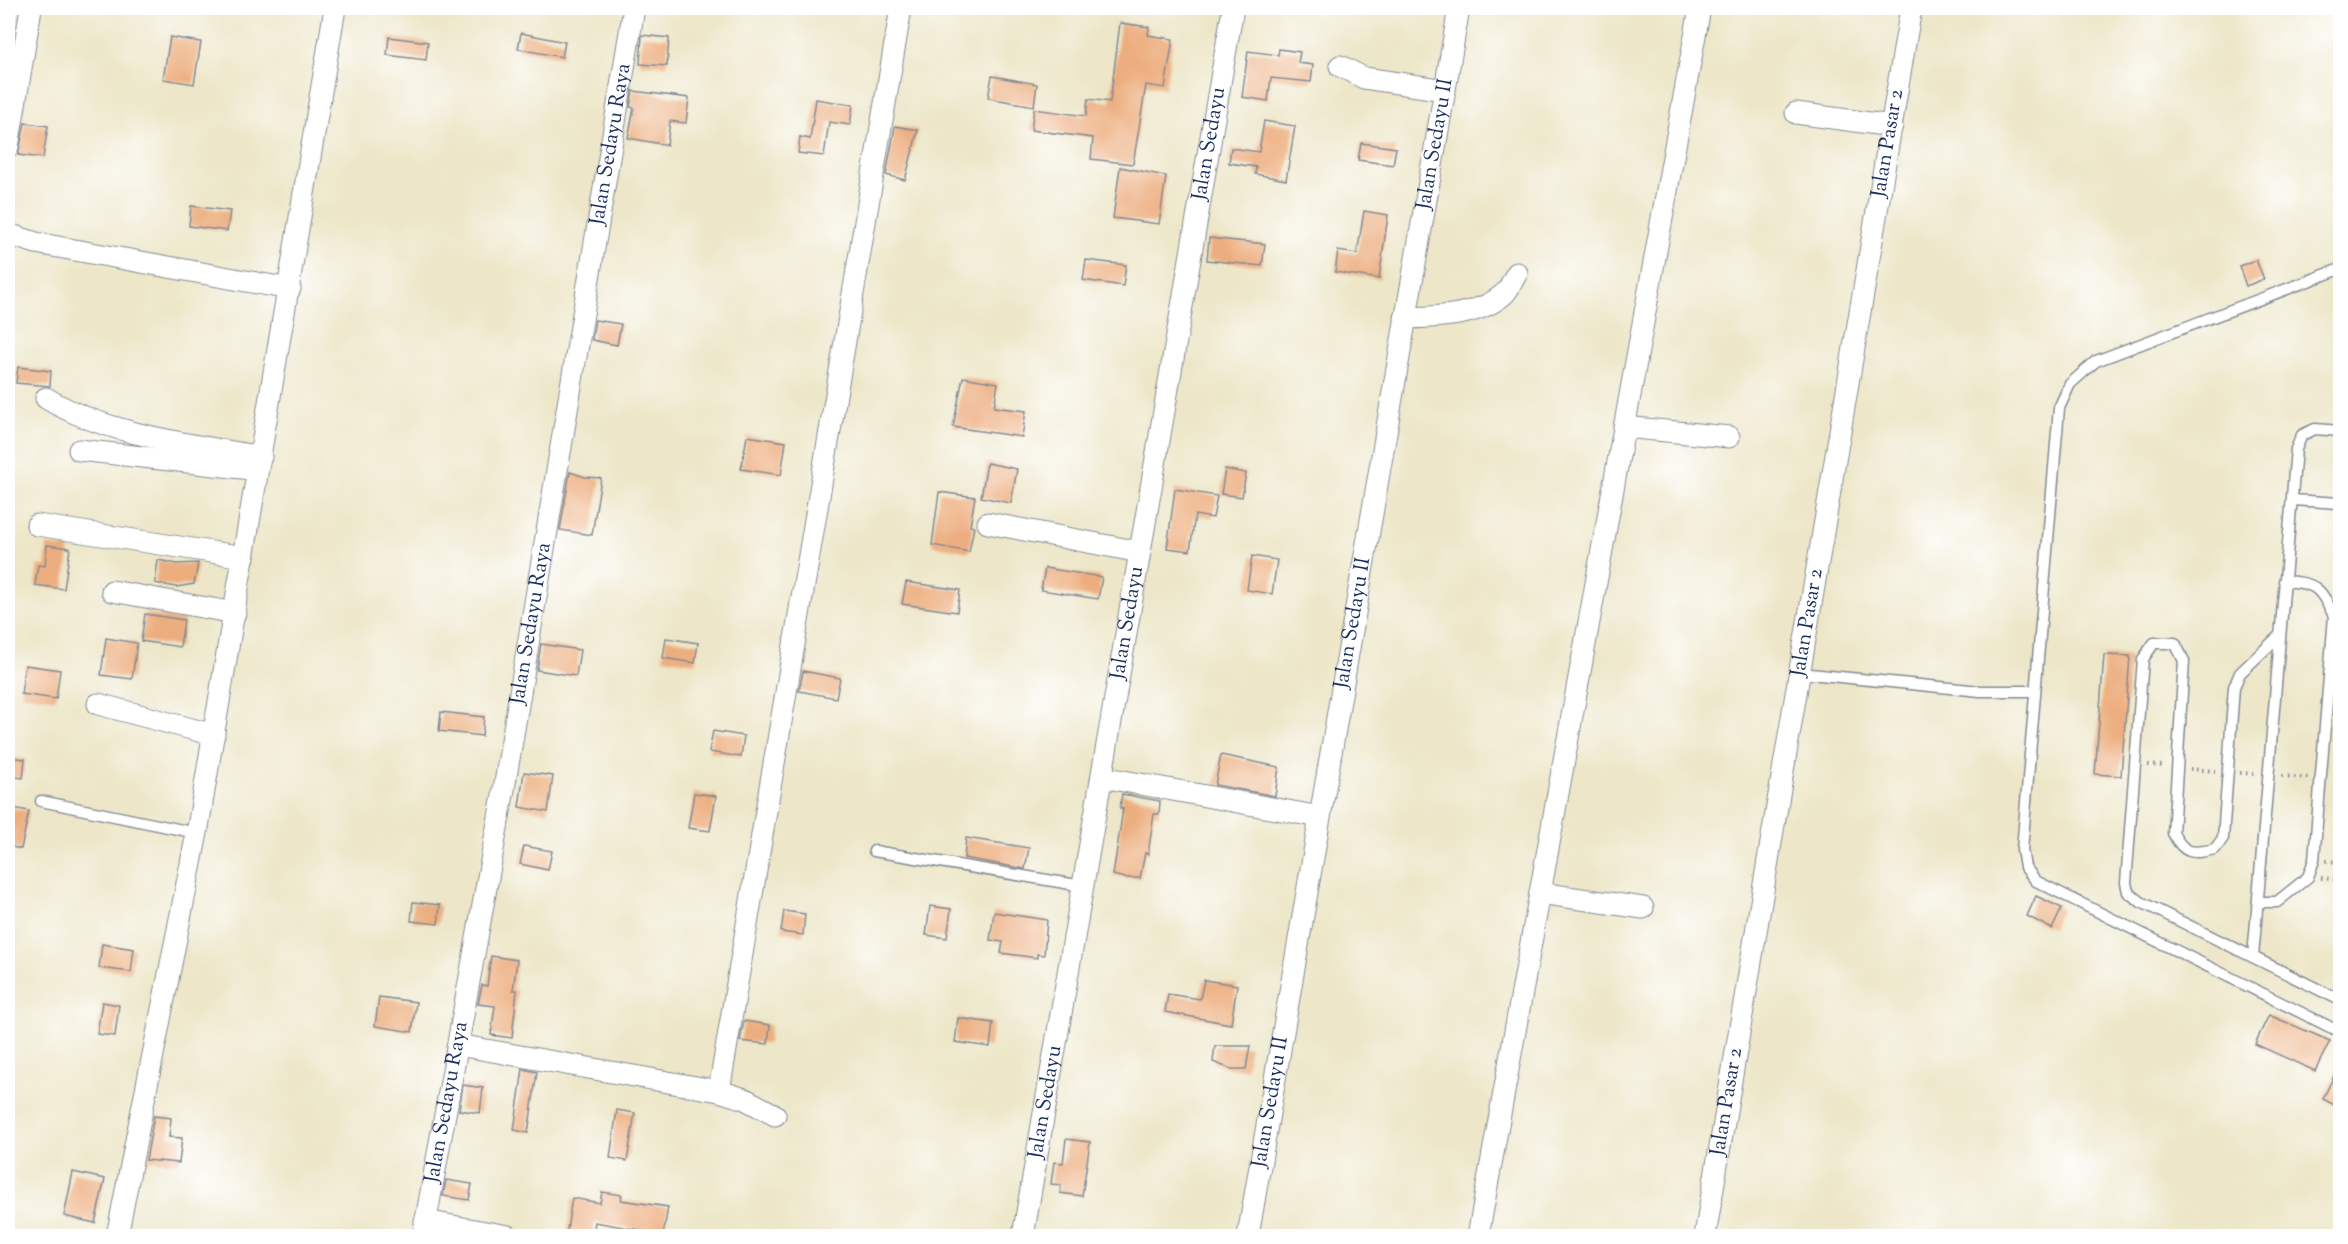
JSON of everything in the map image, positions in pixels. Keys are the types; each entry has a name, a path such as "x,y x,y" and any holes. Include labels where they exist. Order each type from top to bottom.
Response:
{"street":[{"path":"8,147 32,8"},
{"path":"117,1236 197,833 290,289 335,8"},
{"name":"Jalan Sedayu Raya","path":"424,1229 504,789 634,8"},
{"path":"719,1091 901,8"},
{"name":"Jalan Sedayu","path":"1023,1236 1233,8"},
{"name":"Jalan Sedayu II","path":"1248,1236 1459,8"},
{"path":"1478,1236 1700,8"},
{"name":"Jalan Pasar 2","path":"1705,1236 1911,8"},
{"path":"1340,66 1364,78 1444,90"},
{"path":"1796,113 1892,126"},
{"path":"8,234 36,243 290,289"},
{"path":"1405,318 1438,317 1481,307 1507,292 1517,273"},
{"path":"46,398 63,409 131,432 260,464"},
{"path":"1624,427 1729,437"},
{"path":"79,450 260,464"},
{"path":"988,524 1140,552"},
{"path":"37,525 244,557"},
{"path":"112,591 235,613"},
{"path":"98,704 214,735"},
{"path":"1102,777 1320,817"},
{"path":"1540,892 1643,908"},
{"path":"458,1045 719,1091 745,1099 775,1115"},
{"path":"424,1229 508,1236"}],"lane":[{"path":"2340,269 2096,361 2070,384 2059,408 2022,850 2025,867 2036,881 2340,1032"},
{"path":"2253,957 2296,449 2302,435 2315,429 2340,431"},
{"path":"2292,500 2340,503"},
{"path":"2258,902 2277,902 2308,877 2314,860 2334,616 2323,594 2309,583 2284,581"},
{"path":"2280,636 2240,673 2234,687 2223,838 2215,849 2195,853 2180,847 2173,833 2184,661 2175,643 2154,643 2143,659 2126,883 2128,892 2141,902 2340,1000"},
{"path":"1800,673 1980,691 2035,691"},
{"path":"41,801 197,833"},
{"path":"874,851 1083,886"}],"building":[{"path":"1120,23 1149,27 1148,35 1173,39 1165,88 1146,85 1133,164 1091,159 1093,138 1031,130 1034,109 1086,116 1088,99 1110,102"},
{"path":"521,33 565,42 562,57 518,49"},
{"path":"642,35 669,38 667,66 640,64"},
{"path":"170,37 201,42 194,84 163,79"},
{"path":"389,37 428,42 426,60 387,55"},
{"path":"1279,49 1300,52 1298,63 1313,65 1311,82 1271,78 1268,101 1242,97 1248,51 1278,55"},
{"path":"992,76 1037,84 1034,106 988,98"},
{"path":"633,91 689,98 686,123 670,121 667,145 628,138 634,108 630,107"},
{"path":"816,99 853,105 850,125 829,122 824,156 798,153 800,137 810,139"},
{"path":"1264,121 1295,126 1286,180 1255,174 1256,167 1229,163 1231,148 1259,152"},
{"path":"25,123 48,126 43,158 18,155"},
{"path":"895,126 918,130 905,180 886,175"},
{"path":"1361,143 1396,148 1393,165 1358,160"},
{"path":"1120,167 1166,176 1159,224 1113,218"},
{"path":"191,206 230,211 227,231 189,226"},
{"path":"1364,211 1388,215 1379,279 1335,272 1338,251 1357,254"},
{"path":"1209,238 1265,244 1262,266 1207,260"},
{"path":"1086,260 1126,265 1123,286 1083,280"},
{"path":"2256,260 2264,279 2246,286 2239,266"},
{"path":"595,320 621,324 617,345 592,340"},
{"path":"18,367 51,371 50,386 16,383"},
{"path":"963,377 998,383 994,407 1026,411 1022,437 953,427"},
{"path":"747,436 786,442 781,475 741,469"},
{"path":"987,463 1017,469 1011,503 981,497"},
{"path":"1225,469 1246,473 1242,497 1221,494"},
{"path":"570,472 585,477 601,478 592,535 560,530"},
{"path":"1175,489 1217,496 1213,518 1195,515 1190,551 1167,548"},
{"path":"939,492 975,497 970,526 974,527 969,552 932,545"},
{"path":"47,545 70,548 64,589 35,585 38,565 45,566"},
{"path":"1252,556 1277,560 1272,594 1247,590"},
{"path":"158,560 177,564 198,563 194,584 176,587 155,583"},
{"path":"1045,568 1102,577 1098,599 1041,590"},
{"path":"906,582 960,590 957,612 902,604"},
{"path":"145,614 184,620 180,647 141,641"},
{"path":"106,638 137,643 132,679 101,675"},
{"path":"666,638 698,643 695,663 663,658"},
{"path":"541,644 580,650 576,676 537,670"},
{"path":"2104,655 2130,656 2121,776 2095,774"},
{"path":"25,665 60,670 56,699 21,694"},
{"path":"803,671 840,678 836,698 799,691"},
{"path":"441,712 484,717 482,736 439,731"},
{"path":"713,731 744,736 741,757 709,752"},
{"path":"1221,755 1279,767 1275,796 1215,785"},
{"path":"8,757 25,759 23,778 8,776"},
{"path":"524,772 553,776 548,812 519,807"},
{"path":"694,793 716,796 710,831 688,828"},
{"path":"1122,794 1160,801 1159,814 1154,814 1148,854 1145,853 1140,878 1113,875 1123,809 1120,808"},
{"path":"8,807 29,811 21,849 8,846"},
{"path":"966,838 1029,848 1025,869 964,858"},
{"path":"524,846 552,851 548,870 520,864"},
{"path":"2036,896 2062,908 2052,929 2027,916"},
{"path":"413,902 440,905 438,924 411,921"},
{"path":"930,906 951,909 947,938 926,935"},
{"path":"784,911 805,914 803,935 781,932"},
{"path":"994,912 1047,920 1044,955 1037,954 1037,958 1001,953 1003,942 990,940"},
{"path":"102,944 134,949 131,972 99,968"},
{"path":"491,956 517,960 513,990 517,990 512,1038 491,1035 495,1006 478,1004 482,985 487,986"},
{"path":"1204,980 1237,985 1231,1024 1165,1012 1168,994 1200,999"},
{"path":"379,997 416,1002 412,1032 375,1026"},
{"path":"102,1002 119,1005 115,1036 97,1034"},
{"path":"2269,1015 2330,1041 2315,1071 2255,1044"},
{"path":"958,1018 993,1023 990,1047 955,1042"},
{"path":"744,1021 770,1025 768,1044 740,1041"},
{"path":"1215,1046 1250,1046 1246,1069 1231,1069 1213,1062"},
{"path":"2340,1063 2340,1108 2323,1099"},
{"path":"523,1069 537,1072 528,1133 514,1130"},
{"path":"463,1085 483,1088 480,1113 459,1110"},
{"path":"617,1110 635,1113 627,1161 610,1158"},
{"path":"154,1116 171,1118 169,1137 182,1138 179,1163 146,1160"},
{"path":"1066,1139 1090,1142 1082,1196 1060,1193 1061,1185 1051,1184 1054,1162 1063,1163"},
{"path":"73,1172 105,1179 95,1223 64,1216"},
{"path":"446,1180 472,1184 469,1200 443,1196"},
{"path":"602,1192 622,1195 621,1200 668,1207 663,1236 639,1236 640,1230 595,1222 593,1236 566,1236 572,1198 600,1203"}]}
